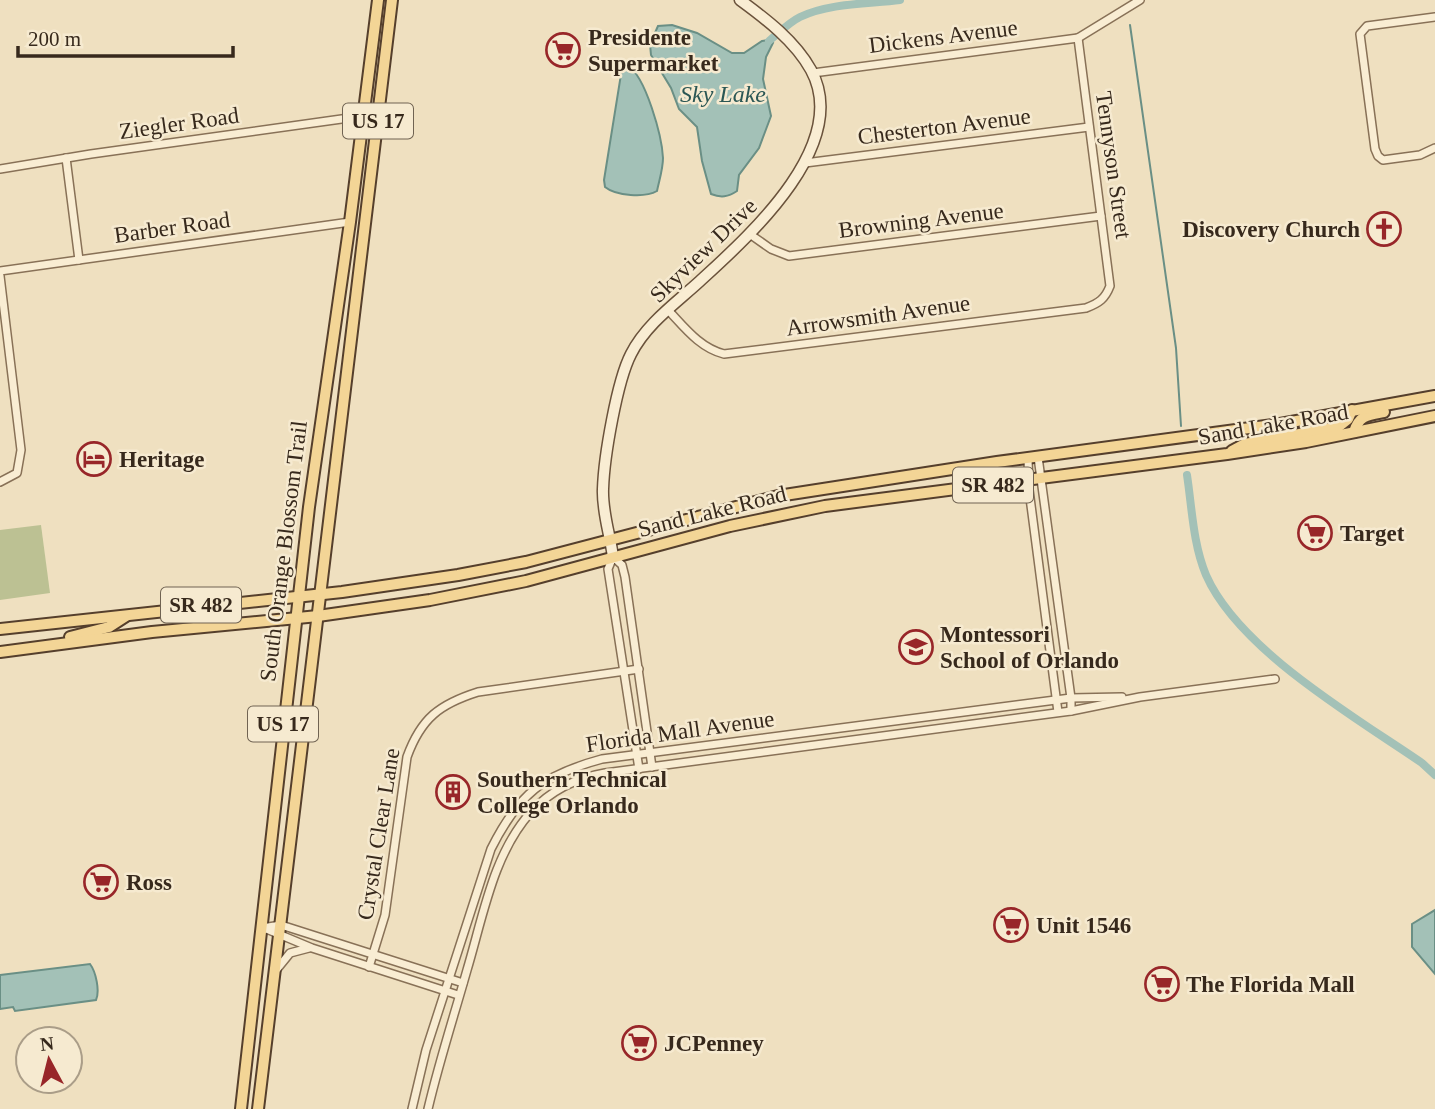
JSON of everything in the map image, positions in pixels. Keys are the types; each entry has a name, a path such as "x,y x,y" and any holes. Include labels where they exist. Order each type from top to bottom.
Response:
{"main road":[{"name":"South Orange Blossom Trail","path":"241,1109 314,466 353,201 378,0"},
{"name":"South Orange Blossom Trail","path":"258,1109 392,0"},
{"path":"353,201 356,212 365,223"},
{"path":"350,222 361,232 363,242"},
{"path":"1353,432 1357,422 1364,416 1435,398"},
{"name":"Sand Lake Road","path":"0,629 320,594 489,570 778,496 1267,426 1435,398"},
{"path":"1227,454 1245,444 1338,427 1348,419 1352,410"},
{"name":"Sand Lake Road","path":"0,652 152,632 318,616 429,600 485,590 779,515 860,500 1227,454 1435,416"},
{"path":"778,496 779,515"},
{"path":"27,649 109,627 128,614"}],"street":[{"name":"Skyview Drive","path":"613,557 603,489 619,389 630,355 647,330 751,235 788,190 804,163 818,127 818,92 813,73 786,38 740,0"},
{"path":"1078,38 1140,0"},
{"path":"1435,17 1367,26 1360,34 1378,156 1383,160 1420,155 1435,148"},
{"name":"Dickens Avenue","path":"813,73 1078,38"},
{"name":"Tennyson Street","path":"1078,38 1110,286 1106,296"},
{"name":"Ziegler Road","path":"0,169 363,116"},
{"name":"Chesterton Avenue","path":"804,163 1089,127"},
{"path":"66,158 79,260"},
{"name":"Browning Avenue","path":"751,235 771,249 789,256 1101,216"},
{"name":"Barber Road","path":"0,274 79,260 350,222"},
{"path":"0,274 21,450 17,473 0,482"},
{"name":"Arrowsmith Avenue","path":"668,310 700,344 724,354 1086,308 1099,303 1106,296"},
{"path":"1033,458 1042,479 1071,711"},
{"path":"1033,458 1028,481 1059,712"},
{"path":"639,769 608,569 613,557 622,565 652,767"},
{"name":"Crystal Clear Lane","path":"369,967 385,915 407,757 414,737 429,718 455,699 478,692 639,668"},
{"name":"Florida Mall Avenue","path":"428,1109 458,995 503,856 531,811 553,792 572,782 593,775 1071,711 1140,697 1275,679"},
{"name":"Florida Mall Avenue","path":"412,1109 426,1050 491,849 506,820 532,792 567,768 602,759 651,752 1058,699 1140,697"},
{"path":"964,712 965,725"},
{"path":"262,928 374,954 463,984"},
{"path":"280,931 312,948 458,995"},
{"path":"275,972 290,953 312,948"}],"green space":[{"path":"41,525 50,593 0,600 0,530"}],"water":[{"name":"Sky Lake","path":"672,25 697,33 732,53 744,53 762,41 773,43 766,57 763,79 771,116 759,148 739,175 737,191 727,196 711,194 697,127 679,109 671,88 651,55 650,44 658,26"},
{"path":"627,65 634,71 646,94 662,148 663,158 657,191 645,195 610,190 605,187 604,180 622,68"},
{"path":"1435,910 1435,974 1412,947 1412,924"},
{"path":"90,964 97,982 96,1000 15,1011 13,1007 0,1009 0,975"}],"waterway":[{"path":"769,41 792,22 811,12 900,0"},
{"path":"1130,25 1176,348 1181,426"},
{"path":"1187,475 1198,551 1206,575 1222,603 1244,630 1301,680 1422,763 1435,775"}],"place":[{"name":"Presidente Supermarket","path":"563,50"},
{"name":"Discovery Church","path":"1384,229"},
{"name":"Heritage","path":"94,459"},
{"name":"Target","path":"1315,533"},
{"name":"Montessori School of Orlando","path":"916,647"},
{"name":"Southern Technical College Orlando","path":"453,792"},
{"name":"Ross","path":"101,882"},
{"name":"Unit 1546","path":"1011,925"},
{"name":"The Florida Mall","path":"1162,984"},
{"name":"JCPenney","path":"639,1043"}]}
